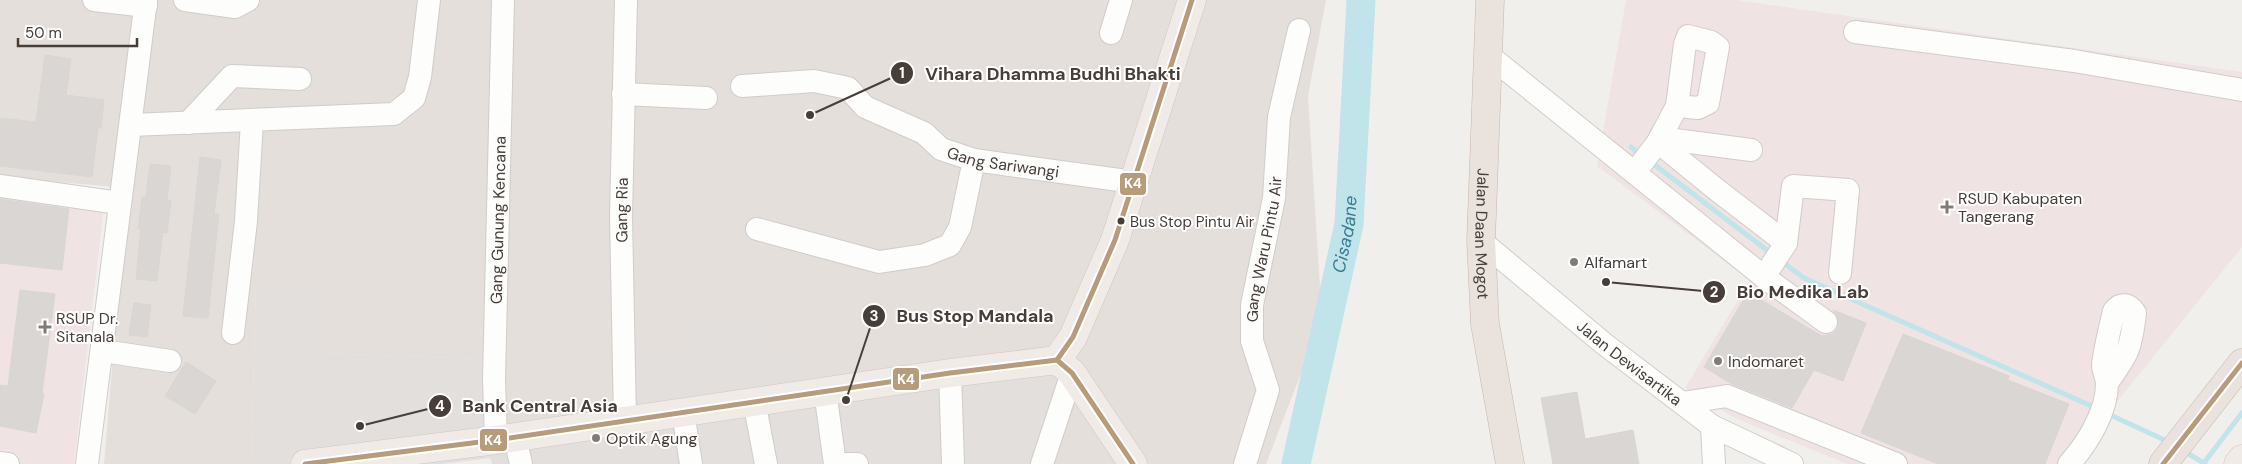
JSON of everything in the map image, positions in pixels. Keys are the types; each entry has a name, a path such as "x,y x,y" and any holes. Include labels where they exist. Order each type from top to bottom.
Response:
{"highway":[{"name":"Jalan Daan Mogot","path":"1490,0 1481,241 1485,324 1510,464"},
{"path":"2171,453 2242,363"}],"main road":[{"path":"1064,366 1073,337 1115,240 1192,0"},
{"path":"305,464 431,456 505,439 950,373 1064,366"},
{"path":"1064,366 1134,464"},
{"path":"2238,464 2242,459"}],"street":[{"path":"87,464 103,351 119,203 146,3 94,0"},
{"path":"185,0 235,7 248,0"},
{"path":"131,125 394,114 414,98 420,77 429,0"},
{"name":"Gang Gunung Kencana","path":"503,0 494,380 505,439 521,464"},
{"name":"Gang Ria","path":"625,420 621,216 626,0"},
{"path":"1111,33 1121,0"},
{"name":"Gang Waru Pintu Air","path":"1245,464 1268,390 1252,341 1252,305 1274,198 1279,117 1299,30"},
{"path":"1855,32 2074,61 2242,90"},
{"path":"1487,54 1767,273 1826,322"},
{"path":"188,123 232,76 300,79"},
{"name":"Gang Sariwangi","path":"742,86 814,81 848,88 865,107 924,133 942,149 974,160 1134,182"},
{"path":"624,94 706,98"},
{"path":"1636,171 1657,142 1677,106"},
{"path":"233,333 246,221 252,121"},
{"path":"1657,142 1751,150"},
{"path":"1657,142 1786,245"},
{"path":"757,229 879,262 925,255 950,244 960,227 974,160"},
{"path":"0,186 119,203"},
{"path":"1767,273 1786,245 1794,186 1848,190 1840,272"},
{"name":"Jalan Dewisartika","path":"1481,241 1603,343 1712,426 1792,464"},
{"path":"103,351 170,361"},
{"path":"1042,464 1064,366"},
{"path":"950,373 953,464"},
{"path":"825,391 836,464 857,464"},
{"path":"2069,464 2078,455 2093,429 2105,393"},
{"path":"1682,403 1726,396 1896,464"},
{"path":"754,401 766,464"},
{"path":"683,412 691,464"},
{"path":"1712,426 1714,464"},
{"path":"0,463 8,464"}],"shaded area":[{"path":"0,0 1326,0 1308,96 1322,319 1266,464 1051,464 798,386 769,348 687,313 685,345 615,412 484,430 482,359 319,353 256,283 251,464 104,464 127,188 0,177"},
{"name":"RSUD Kabupaten Tangerang","path":"1626,0 1736,0 2242,72 2242,247 2104,418 2063,464 1847,464 1735,418 1685,388 1750,280 1597,166"},
{"name":"RSUP Dr. Sitanala","path":"0,182 106,190 74,464 0,464"},
{"path":"324,281 319,353 482,359 484,430 615,412 620,346 685,345 687,312 770,314 769,348 799,348 798,385 1064,347 1051,464 492,464 490,458 442,464 251,464 256,283"}],"building":[{"path":"45,55 71,59 66,95 104,100 101,128 98,128 92,177 0,166 0,118 36,122"},
{"path":"200,157 221,160 214,214 219,214 208,318 183,316"},
{"path":"150,164 171,166 167,200 171,201 167,233 163,232 157,281 136,279 141,229 138,229 142,197 146,197"},
{"path":"0,199 69,209 62,270 0,263"},
{"path":"20,290 55,294 42,393 44,394 36,433 0,426 0,385 8,386"},
{"path":"1748,292 1822,336 1832,334 1837,329 1838,317 1833,310 1866,323 1843,381 1814,370 1792,408 1732,384 1704,367"},
{"path":"134,303 151,305 147,337 129,335"},
{"path":"1903,334 2009,376 2008,380 2069,404 2045,464 1938,464 1861,433"},
{"path":"186,362 216,381 195,414 165,396"},
{"path":"1577,392 1585,439 1633,430 1639,464 1553,464 1541,398"}],"waterway":[{"name":"Cisadane","path":"1296,464 1349,224 1361,0"},
{"path":"1631,147 1642,156"},
{"path":"1651,162 1772,254"},
{"path":"1780,260 1804,278 2096,408"},
{"path":"2106,413 2171,443"},
{"path":"2203,464 2242,413"},
{"path":"2184,451 2205,464"}],"transit line":[{"name":"K4","path":"1057,360 1073,337 1115,240 1192,0"},
{"name":"K4","path":"1057,360 1072,373 1133,464"},
{"name":"K4","path":"305,464 496,440 950,373 1057,360"},
{"name":"K4","path":"2163,464 2242,363"}],"place":[{"name":"Vihara Dhamma Budhi Bhakti","path":"810,115"},
{"name":"RSUD Kabupaten Tangerang","path":"1947,207"},
{"name":"Bus Stop Pintu Air","path":"1121,221"},
{"name":"Alfamart","path":"1574,262"},
{"name":"Bio Medika Lab","path":"1606,282"},
{"name":"RSUP Dr. Sitanala","path":"45,327"},
{"name":"Indomaret","path":"1718,361"},
{"name":"Bus Stop Mandala","path":"846,400"},
{"name":"Bank Central Asia","path":"360,426"},
{"name":"Optik Agung","path":"596,438"}]}
